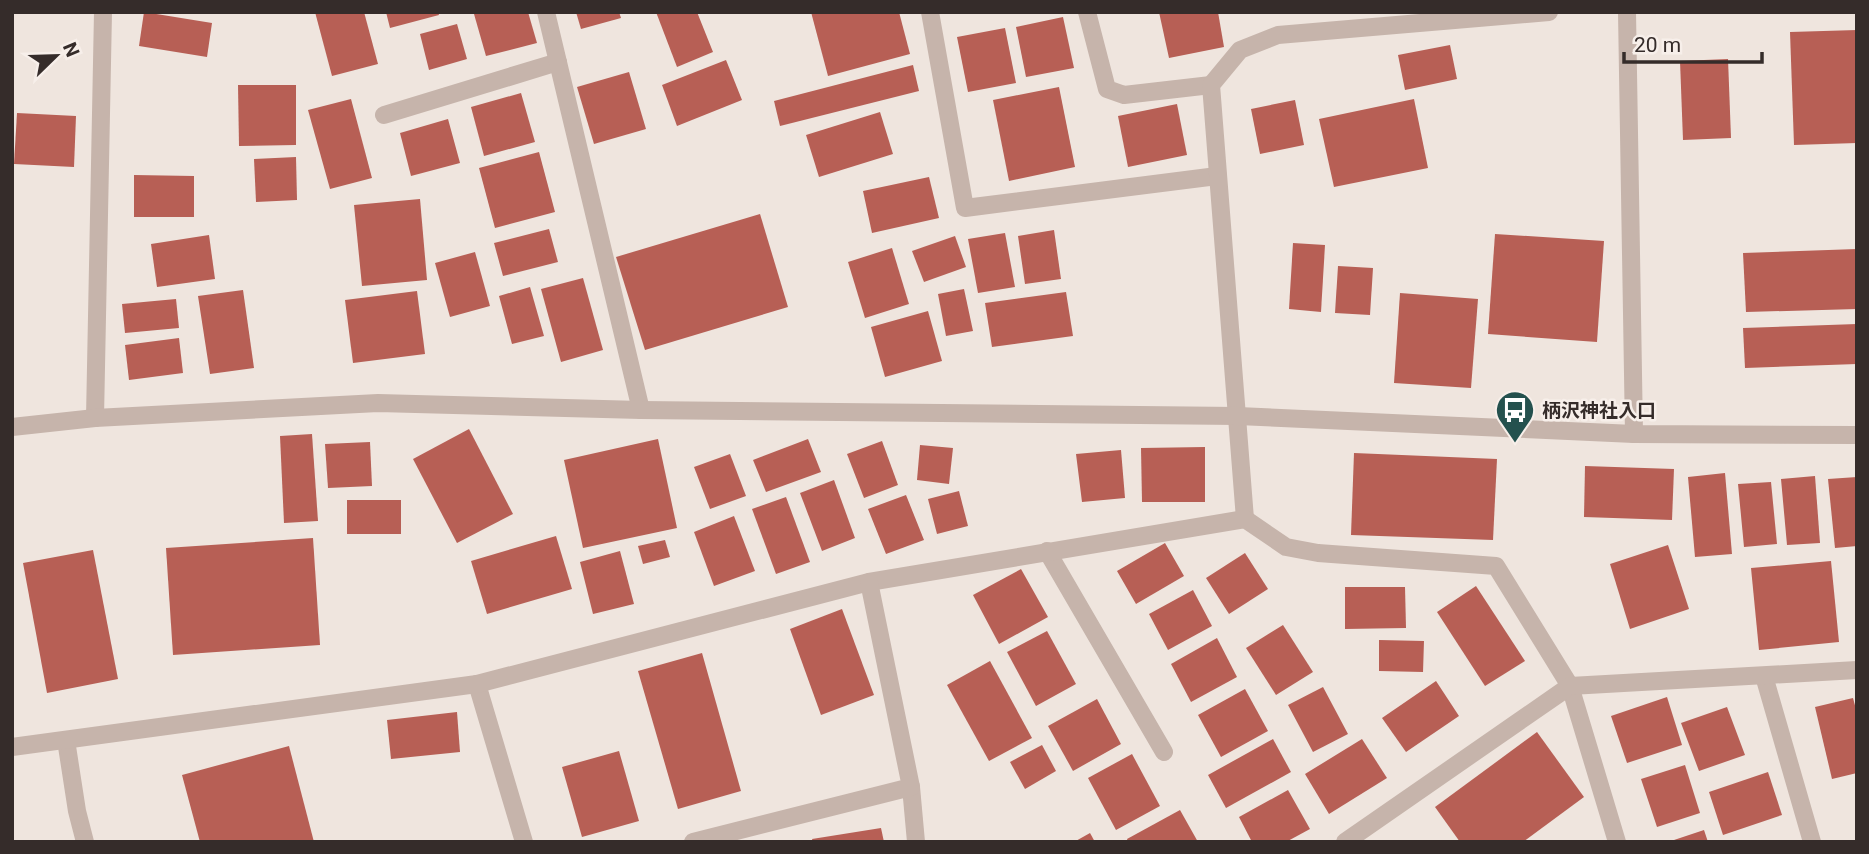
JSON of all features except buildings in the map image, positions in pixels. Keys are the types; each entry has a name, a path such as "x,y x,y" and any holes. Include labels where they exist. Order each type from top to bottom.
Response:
{"street":[{"path":"94,418 103,12"},
{"path":"546,12 641,411"},
{"path":"930,12 965,208 1217,176"},
{"path":"1087,12 1107,89 1124,95 1211,85"},
{"path":"1245,519 1211,85 1240,50 1278,36 1549,12"},
{"path":"1627,12 1634,433"},
{"path":"384,115 558,62"},
{"path":"12,427 94,418 378,402 641,411 1238,416 1634,433 1857,435"},
{"path":"12,747 477,684 869,582 1245,519 1286,547 1318,553 1496,566 1570,686 1617,842"},
{"path":"1048,551 1164,752"},
{"path":"869,582 911,787 916,842"},
{"path":"1345,842 1570,686 1857,670"},
{"path":"1764,676 1812,842"},
{"path":"477,684 524,842"},
{"path":"66,740 77,811 85,842"},
{"path":"693,842 911,787"}],"place":[{"name":"柄沢神社入口","path":"1515,444"}]}
